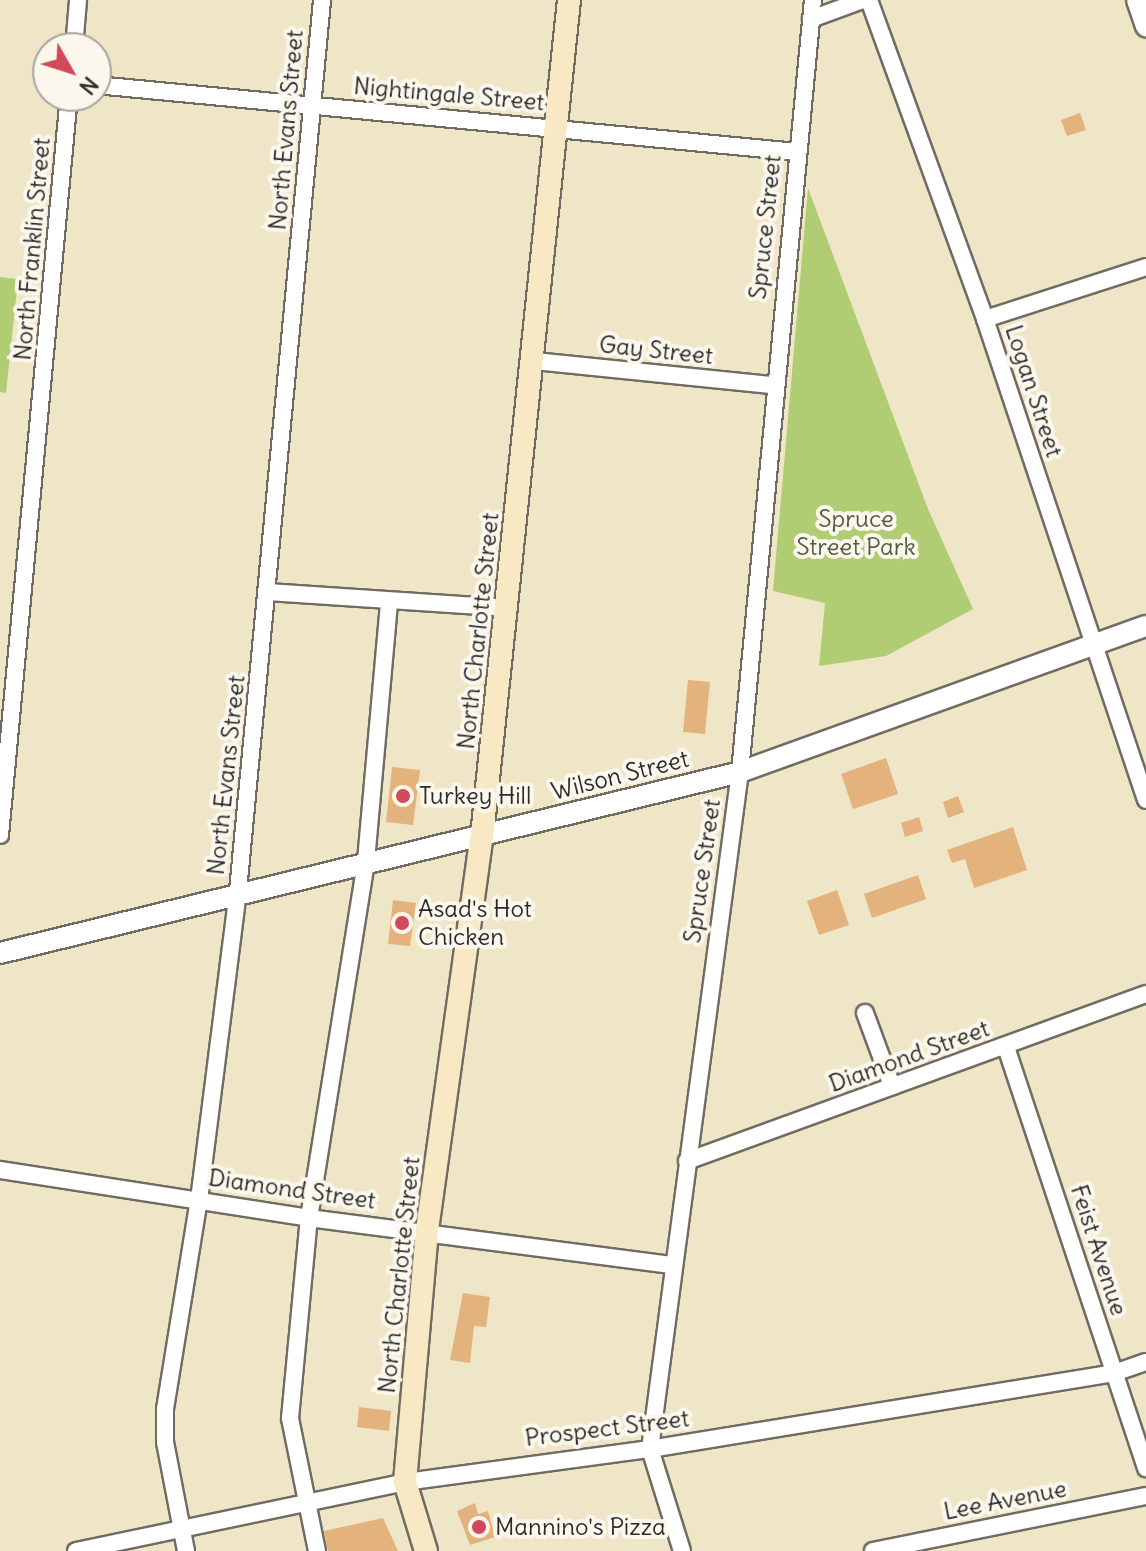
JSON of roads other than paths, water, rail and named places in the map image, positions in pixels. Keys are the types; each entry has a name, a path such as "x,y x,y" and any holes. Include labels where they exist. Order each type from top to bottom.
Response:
{"main road":[{"name":"North Charlotte Street","path":"426,1551 405,1482 427,1230 482,836 535,361 569,0"}],"street":[{"path":"75,32 78,0"},
{"name":"North Evans Street","path":"186,1551 165,1442 165,1409 199,1200 238,891 322,0"},
{"name":"Spruce Street","path":"682,1551 650,1449 740,772 773,385 813,0"},
{"path":"811,19 866,0"},
{"name":"Logan Street","path":"866,0 985,319 1146,800"},
{"path":"1137,0 1146,26"},
{"name":"Nightingale Street","path":"112,86 797,152"},
{"name":"North Franklin Street","path":"0,835 68,112"},
{"path":"985,319 1146,267"},
{"name":"Gay Street","path":"535,361 773,385"},
{"path":"268,592 506,608"},
{"path":"317,1551 290,1418 309,1218 366,861 389,601"},
{"name":"Wilson Street","path":"0,953 238,891 482,836 740,772 1146,626"},
{"name":"Diamond Street","path":"687,1161 1146,994"},
{"path":"865,1013 892,1086"},
{"name":"Feist Avenue","path":"1006,1047 1146,1468"},
{"name":"Diamond Street","path":"0,1170 309,1218 427,1230 673,1265"},
{"name":"Prospect Street","path":"76,1551 405,1482 650,1449 1114,1373 1146,1362"},
{"name":"Lee Avenue","path":"873,1551 1146,1496"}],"place":[{"name":"Turkey Hill","path":"403,796"},
{"name":"Asad's Hot Chicken","path":"402,923"},
{"name":"Mannino's Pizza","path":"479,1527"}],"park label":[{"name":"Spruce Street Park","path":"856,533"}]}
